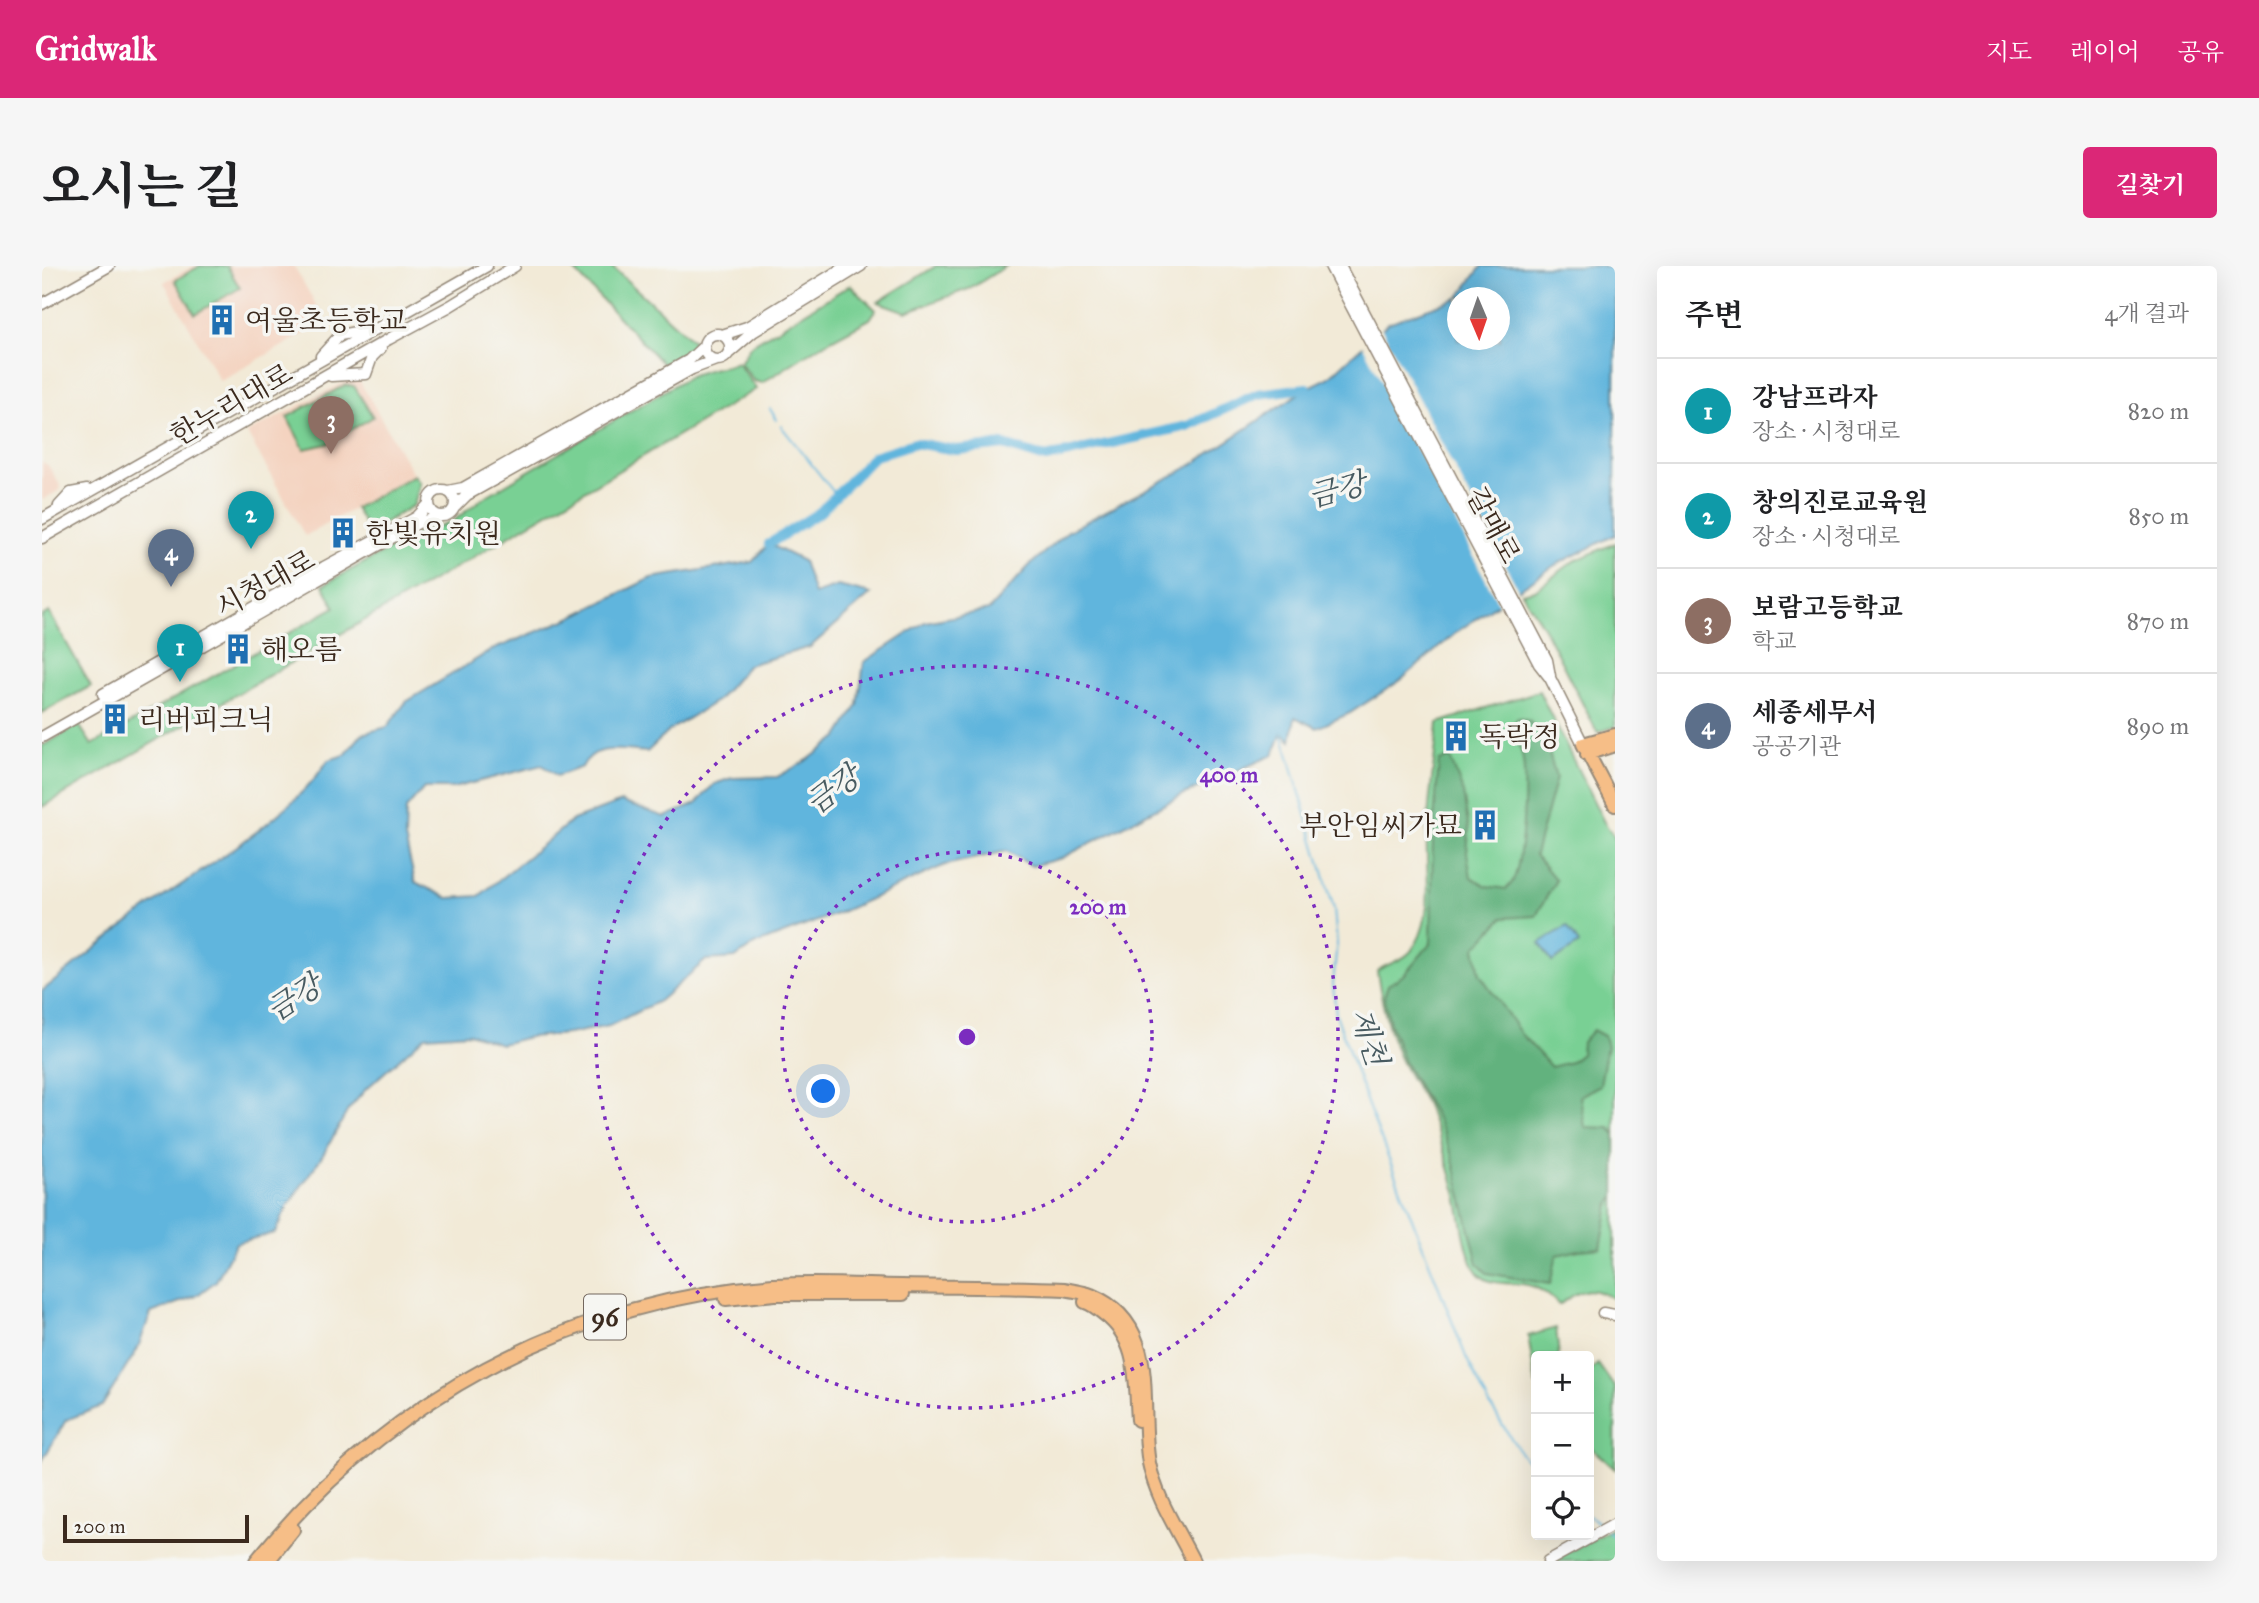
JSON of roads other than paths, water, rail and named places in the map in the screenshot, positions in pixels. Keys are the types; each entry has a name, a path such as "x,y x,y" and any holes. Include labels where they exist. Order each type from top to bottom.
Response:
{"main road":[{"path":"1585,749 1615,735"},
{"path":"1585,749 1615,745"},
{"path":"1585,749 1615,805"},
{"name":"96","path":"256,1561 316,1493 357,1455 444,1391 484,1368 533,1344 617,1313 672,1300 774,1285 1065,1293 1090,1303 1125,1329 1140,1348 1144,1368 1149,1460 1154,1486 1193,1561"},
{"name":"96","path":"268,1561 321,1500 362,1461 447,1398 537,1351 619,1321 725,1299 775,1294 1033,1292"},
{"name":"96","path":"1125,1329 1135,1367 1143,1470 1148,1488 1186,1561"}],"street":[{"path":"42,304 109,266"},
{"name":"한누리대로","path":"42,519 487,266"},
{"name":"한누리대로","path":"42,538 450,306 515,266"},
{"path":"846,266 747,327 710,336 689,360 463,488 433,493 429,504 432,512 439,517 449,515 467,495 692,369 724,358 753,332 861,266"},
{"name":"갈매로","path":"1330,266 1543,662"},
{"name":"갈매로","path":"1340,266 1543,662"},
{"path":"722,335 730,344 730,352"},
{"path":"320,378 366,373 372,357 389,339"},
{"path":"704,346 709,357 716,360"},
{"path":"448,491 454,498 455,508"},
{"name":"시청대로","path":"42,729 324,567 417,517 429,504"},
{"name":"시청대로","path":"42,737 418,523 439,517"},
{"path":"1543,662 1585,749"},
{"path":"1603,1313 1615,1315"},
{"path":"1548,1561 1615,1524"}],"water":[{"name":"금강","path":"1482,266 1615,266 1615,535 1555,565 1458,631 1401,680 1350,713 1317,728 1295,717 1291,741 1282,733 1273,755 1180,796 1062,858 1032,866 1007,851 945,865 841,912 754,945 735,958 706,960 659,1001 609,1026 568,1034 529,1037 501,1044 469,1033 425,1036 366,1089 348,1110 323,1155 288,1205 275,1233 236,1243 216,1281 196,1296 151,1313 137,1350 102,1406 66,1420 42,1461 42,991 141,913 273,819 313,780 328,760 345,755 362,734 387,727 406,702 492,650 570,618 651,578 752,562 769,544 803,561 814,594 838,586 871,594 810,647 748,665 718,700 670,730 647,752 602,751 594,754 582,767 557,776 542,765 453,788 424,788 406,809 405,838 415,882 448,898 479,896 573,820 621,802 665,817 696,804 714,784 732,778 777,777 809,759 838,737 858,705 864,662 925,622 989,610 1029,566 1068,531 1189,467 1307,388 1328,378 1388,323 1447,302 1447,350 1510,350 1510,287 1466,287"},
{"path":"1567,926 1579,944 1552,962 1540,943"}],"waterway":[{"path":"769,544 820,512 874,456 915,443 956,450 1004,445 1046,458 1187,426 1258,394 1307,388"},
{"path":"770,409 777,420"},
{"path":"781,426 836,495"},
{"name":"제천","path":"1282,733 1334,909 1337,943 1333,984 1336,1014 1367,1103 1466,1357 1488,1402 1531,1464"},
{"name":"제천","path":"1594,1520 1601,1526"},
{"name":"제천","path":"1608,1532 1615,1538"}],"place":[{"name":"여울초등학교","path":"222,320"},
{"name":"보람고등학교","path":"331,454"},
{"name":"한빛유치원","path":"343,533"},
{"name":"창의진로교육원","path":"251,549"},
{"name":"세종세무서","path":"171,587"},
{"name":"해오름","path":"238,649"},
{"name":"강남프라자","path":"180,682"},
{"name":"리버피크닉","path":"115,719"},
{"name":"독락정","path":"1456,736"},
{"name":"부안임씨가묘","path":"1485,825"}]}
